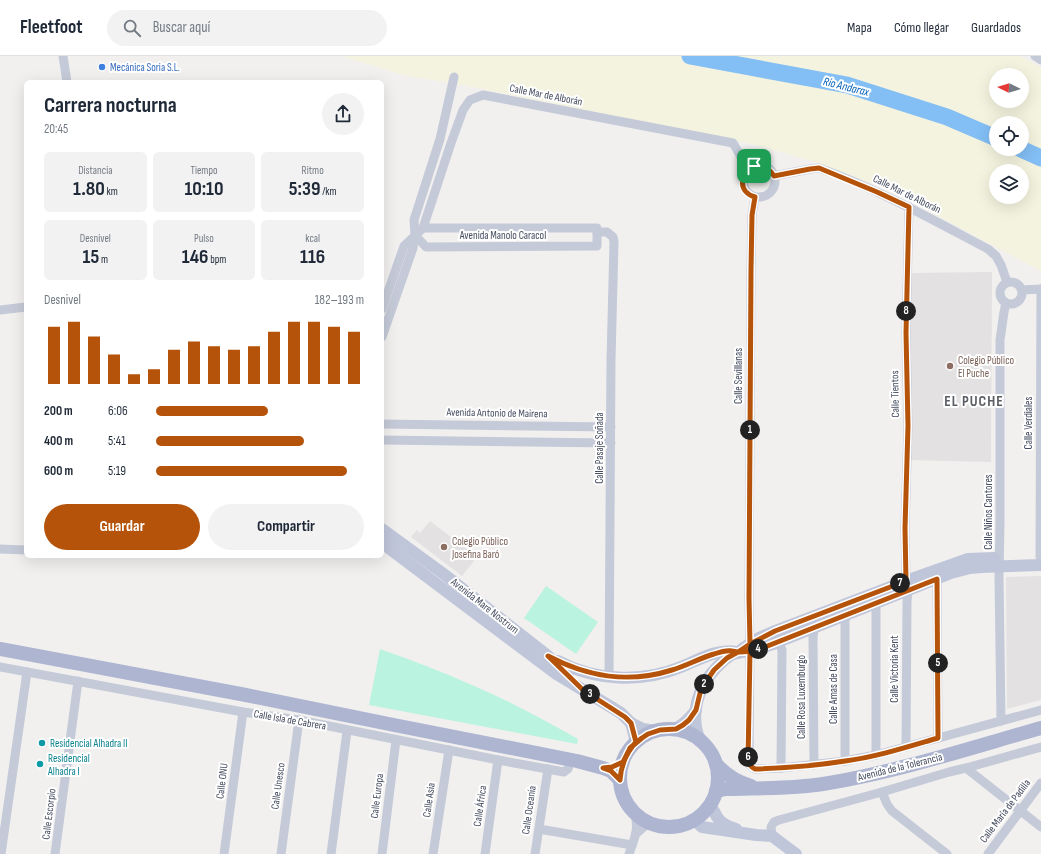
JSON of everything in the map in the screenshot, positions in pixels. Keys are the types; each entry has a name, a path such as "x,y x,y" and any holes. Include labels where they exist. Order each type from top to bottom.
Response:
{"main road":[{"name":"Calle Isla de Cabrera","path":"0,649 246,695 571,760 611,771 620,780"},
{"name":"Avenida de la Tolerancia","path":"716,791 726,789 822,784 864,776 944,756 1041,728"},
{"path":"676,729 689,733 700,740 710,751 716,764 718,782 716,791 709,807 705,812 689,823 663,827 651,824 634,813 626,801 621,787 621,768 630,748 636,742 655,731 676,729"},
{"path":"603,768 612,767 623,762"},
{"name":"Avenida de la Tolerancia","path":"716,764 727,775 735,780 755,788"}],"street":[{"path":"63,56 67,80"},
{"path":"1034,56 1041,60"},
{"path":"384,331 413,248 415,235 414,220 440,139 454,76"},
{"name":"Calle Mar de Alborán","path":"423,228 463,110 470,100 483,95 733,143 748,169"},
{"path":"759,165 766,167 774,176 775,185 773,190 764,197 755,197 747,193 742,183 748,169 754,166 759,165"},
{"name":"Calle Mar de Alborán","path":"774,176 819,168 877,192 909,207 988,249 996,256 1007,282"},
{"name":"Calle Sevillanas","path":"752,767 748,761 746,649 749,598 752,215 755,197"},
{"name":"Calle Tientos","path":"907,586 905,528 908,426 906,333 909,207"},
{"path":"384,303 404,246 423,228"},
{"name":"Avenida Manolo Caracol","path":"415,235 426,247 597,246 597,230 423,228"},
{"name":"Calle Pasaje Soñada","path":"597,230 607,232 613,237 614,242 609,677"},
{"path":"1007,282 1016,283 1022,290 1021,298 1018,302 1013,304 1006,303 1002,300 1000,290 1007,282"},
{"path":"1022,290 1041,289"},
{"name":"Calle Verdiales","path":"1041,289 1041,560"},
{"name":"Calle Niños Cantores","path":"1001,721 1000,340 1006,303"},
{"path":"0,310 24,307"},
{"name":"Avenida Antonio de Mairena","path":"384,424 611,427"},
{"path":"384,440 611,443"},
{"name":"Avenida Mare Nostrum","path":"384,530 446,575 548,656 583,690"},
{"name":"Avenida Mare Nostrum","path":"384,545 543,664 621,713 631,723 643,729 655,731"},
{"path":"0,549 24,550"},
{"path":"548,656 578,670 609,677 631,678 654,675 679,668 715,653 765,647 876,603 907,586 968,559 1000,562 1041,560"},
{"path":"700,740 696,725 696,710 699,694 709,676 727,658 746,649 775,631 907,586 937,579 951,573 970,568 1000,562"},
{"path":"937,579 938,738"},
{"name":"Calle Victoria Kent","path":"906,747 907,586"},
{"name":"Calle Victoria Kent","path":"876,603 876,755"},
{"name":"Calle Amas de Casa","path":"845,616 845,761"},
{"name":"Calle Rosa Luxemburgo","path":"814,628 814,765"},
{"path":"778,642 782,650 781,768"},
{"name":"Calle Isla de Cabrera","path":"0,666 243,712 299,720 347,731 564,772 568,769 571,760"},
{"path":"1,854 27,672"},
{"name":"Calle Escorpio","path":"55,854 78,681"},
{"path":"676,729 689,720 696,710"},
{"name":"Avenida de la Tolerancia","path":"752,767 755,769 814,765 876,755 1041,710"},
{"name":"Calle ONU","path":"224,854 243,712"},
{"name":"Calle Unesco","path":"281,854 299,720"},
{"path":"631,723 636,742"},
{"path":"331,854 347,731"},
{"name":"Calle Europa","path":"382,854 396,740"},
{"name":"Avenida de la Tolerancia","path":"772,836 771,827 774,822 1041,747"},
{"name":"Calle Asia","path":"433,854 449,750"},
{"name":"Calle África","path":"485,854 498,760"},
{"path":"966,768 1041,827"},
{"name":"Calle Oceanía","path":"535,854 548,769"},
{"name":"Calle María de Padilla","path":"988,854 1041,783"},
{"path":"882,792 892,811 947,854"},
{"path":"709,807 714,810 717,818 731,828 756,836"},
{"path":"629,854 636,834 637,819 634,813"},
{"path":"694,820 702,827 756,836 772,836 796,854"},
{"path":"636,834 645,826 651,824"},
{"path":"539,829 632,845"}],"shaded area":[{"name":"Colegio Público El Puche","path":"992,272 991,462 906,460 911,273"},
{"name":"Colegio Público Josefina Baró","path":"430,521 477,557 462,576 411,537 417,530 420,533"},
{"path":"1041,576 1041,700 1007,709 1006,577"}],"green space":[{"path":"546,586 598,622 576,654 524,618"},
{"path":"380,649 439,671 501,698 578,739 577,744 369,705"}],"sand":[{"path":"341,56 1020,56 1041,67 1041,271 891,191 822,164 752,144 463,85 403,75"}],"waterway":[{"name":"Río Andarax","path":"690,56 847,85 947,117 989,135"},
{"name":"Río Andarax","path":"1029,153 1041,158"}],"place":[{"name":"Mecánica Soria S.L.","path":"102,67"},
{"name":"Colegio Público El Puche","path":"950,366"},
{"name":"Colegio Público Josefina Baró","path":"444,547"},
{"name":"Residencial Alhadra II","path":"42,743"},
{"name":"Residencial Alhadra I","path":"40,764"}],"district":[{"name":"EL PUCHE","path":"974,401"}],"route":[{"path":"754,166 748,169 745,173 742,183 747,193 755,197 752,215 751,270 749,549 750,644 738,652 727,658 709,676 699,694 696,710 683,725 676,729 660,730 648,734 630,748 623,762 612,767 603,768 611,771 620,780 623,762 626,755 630,748 636,742 631,723 621,713 583,690 548,656 578,670 600,675 622,678 654,675 679,668 715,653 724,651 738,652 750,651 765,647 937,579 938,738 876,755 845,761 781,768 755,769 749,764 748,761 750,651 750,644 775,631 906,581 905,528 908,426 906,333 909,207 819,168 774,176 766,167 759,165 754,166"}]}
